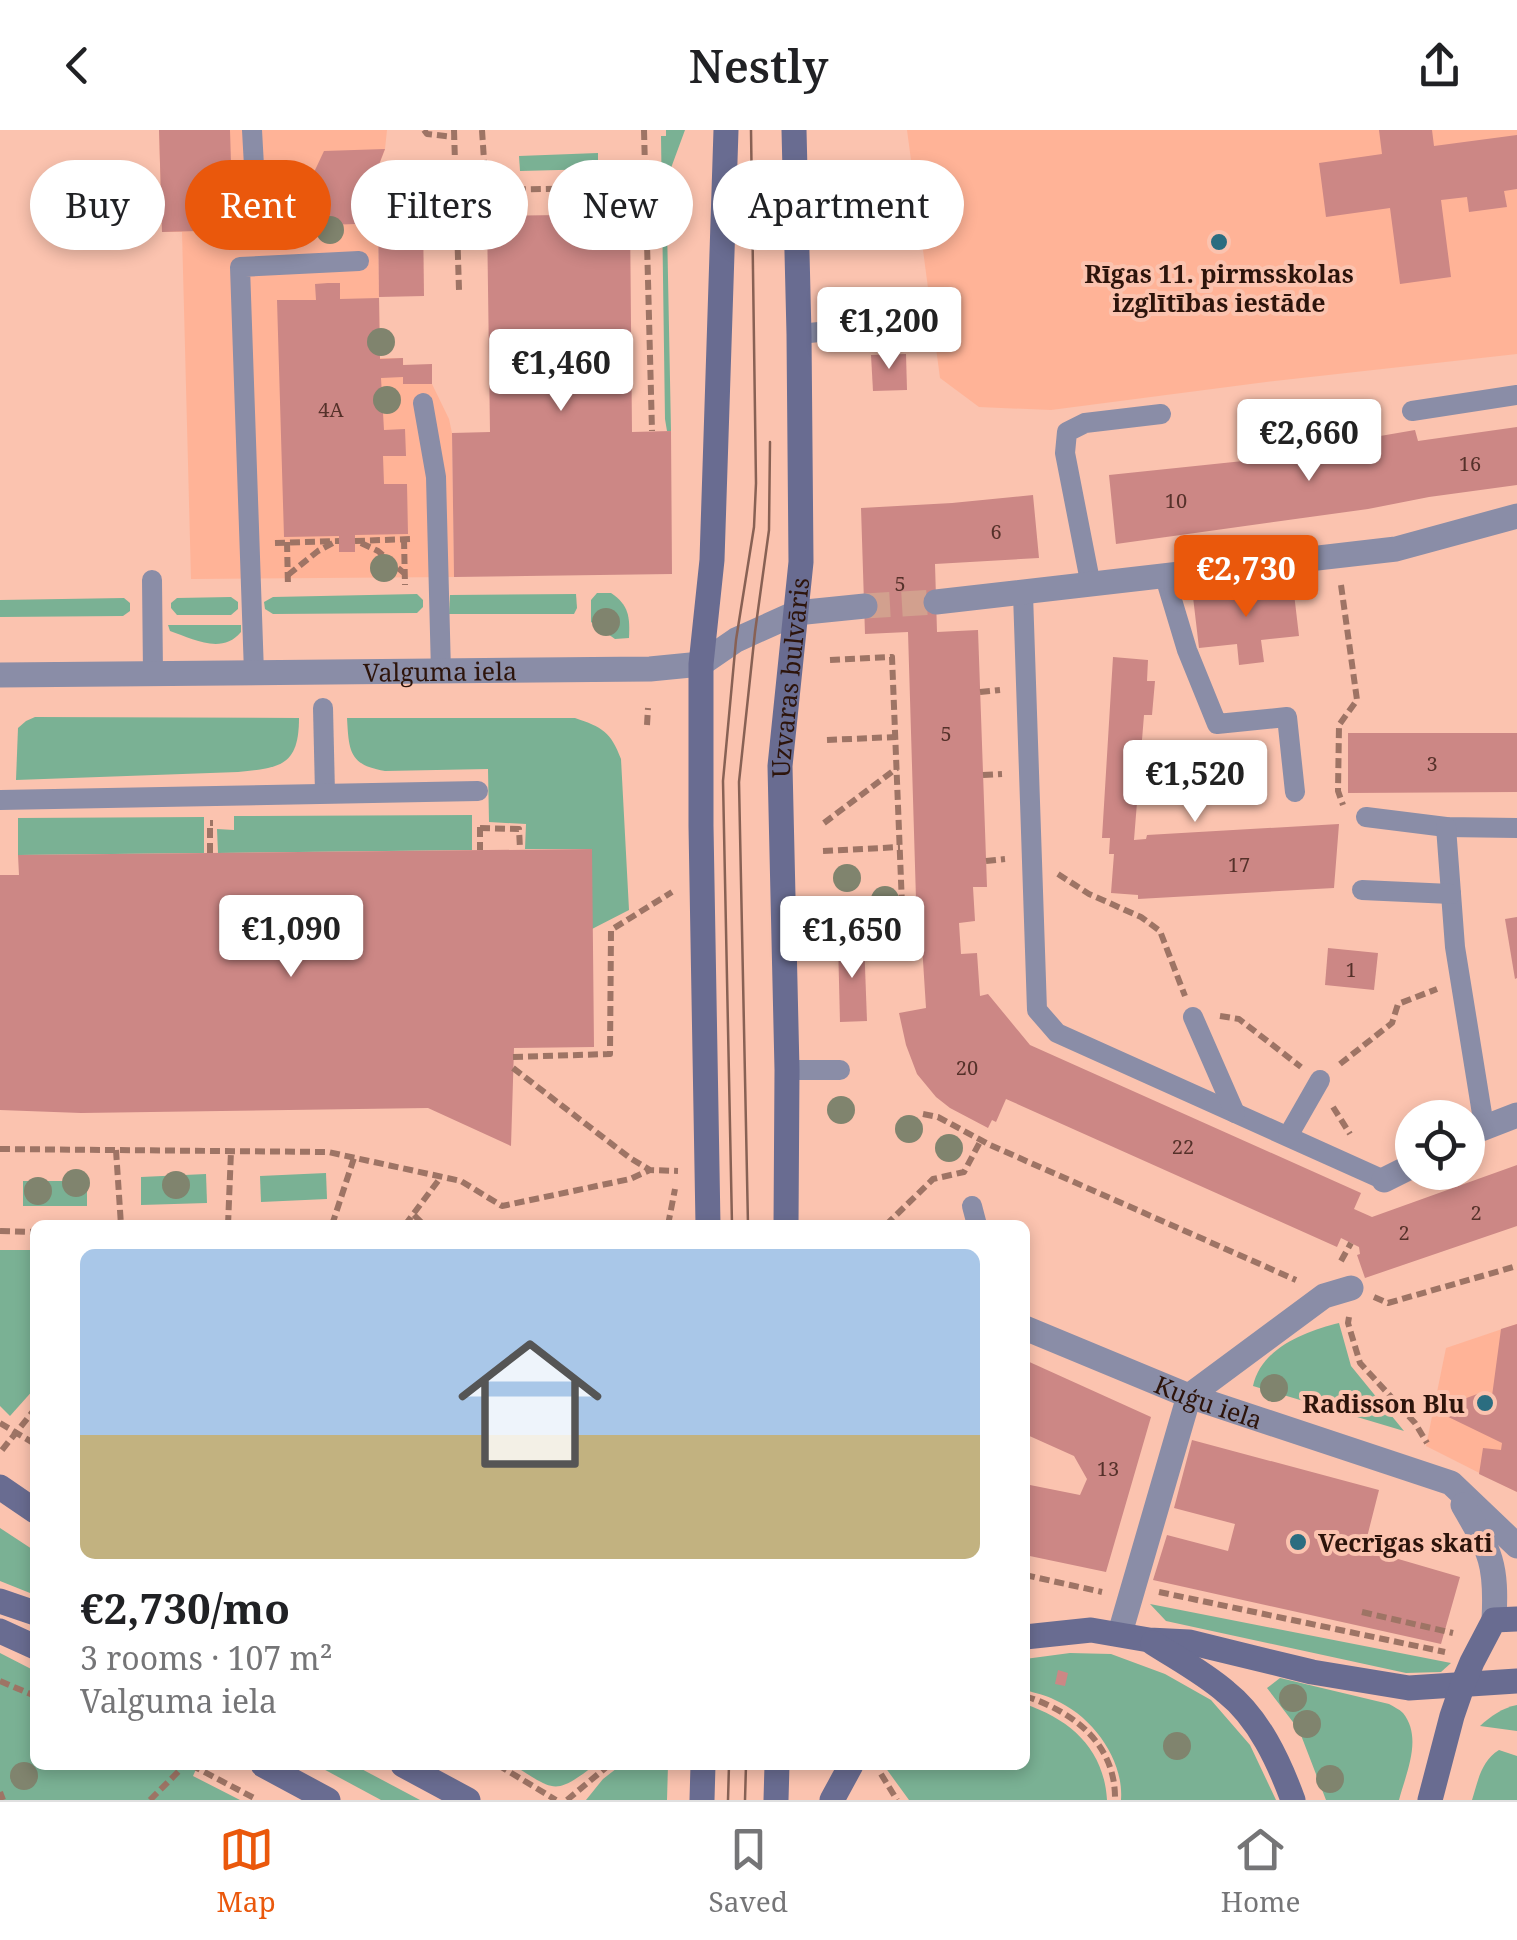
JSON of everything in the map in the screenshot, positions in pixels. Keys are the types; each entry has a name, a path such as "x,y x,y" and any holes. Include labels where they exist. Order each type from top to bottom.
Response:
{"main road":[{"path":"708,1220 701,664 712,560 726,130"},
{"name":"Uzvaras bulvāris","path":"786,1220 788,1070 780,766 801,562 794,130"},
{"path":"0,1487 30,1508"},
{"path":"0,1601 30,1611"},
{"path":"1430,1800 1452,1716 1472,1662 1505,1620"},
{"path":"0,1630 30,1645"},
{"path":"1030,1636 1090,1630 1190,1642 1312,1672 1409,1688 1517,1681"},
{"path":"1149,1640 1230,1694 1260,1730 1293,1800"},
{"path":"272,1770 328,1800"},
{"path":"412,1770 468,1800"},
{"path":"702,1800 703,1770"},
{"path":"776,1770 776,1800"},
{"path":"832,1800 847,1770"}],"street":[{"path":"936,602 1396,549 1517,516"},
{"name":"Valguma iela","path":"0,674 605,670 701,664 736,640 796,612 865,606"},
{"path":"1485,1127 1517,1115"},
{"path":"1384,1180 1395,1174"},
{"path":"1120,1634 1189,1396 1324,1296 1351,1288"},
{"name":"Kuģu iela","path":"1030,1330 1189,1396 1450,1483 1517,1546"},
{"path":"1450,1483 1491,1557 1505,1620"}],"lane":[{"path":"252,130 254,160"},
{"path":"254,673 240,267 360,261"},
{"path":"800,334 900,324"},
{"path":"1412,411 1517,395"},
{"path":"423,403 436,477 442,672"},
{"path":"1092,586 1065,453 1068,432 1085,422 1161,414"},
{"path":"1165,577 1186,650 1217,724 1288,717 1295,792"},
{"path":"152,580 153,674"},
{"path":"1023,594 1037,1010 1057,1033 1384,1180"},
{"path":"323,708 325,793"},
{"path":"0,800 478,791"},
{"path":"1366,817 1446,827 1517,828"},
{"path":"1446,827 1473,1100"},
{"path":"1362,890 1451,894"},
{"path":"1192,1014 1235,1113"},
{"path":"788,1070 840,1070"},
{"path":"1288,1136 1320,1080"}],"path":[{"path":"424,130 427,134 454,134 459,290"},
{"path":"482,130 486,190 548,189"},
{"path":"644,130 645,160"},
{"path":"648,250 652,431"},
{"path":"404,539 405,585"},
{"path":"404,573 378,551 355,541 438,539"},
{"path":"248,543 339,541 318,550 288,575"},
{"path":"287,542 288,587"},
{"path":"1338,556 1357,700 1339,725 1338,791 1343,806 1366,817"},
{"path":"830,660 892,657 902,905"},
{"path":"980,692 1000,690"},
{"path":"647,726 648,708"},
{"path":"827,740 896,737"},
{"path":"824,823 896,768"},
{"path":"983,775 1003,774"},
{"path":"480,828 520,829 520,850"},
{"path":"823,850 900,846"},
{"path":"1031,857 1089,894 1141,917 1160,931 1192,1014 1239,1020 1320,1080 1392,1023 1398,1004 1460,980"},
{"path":"986,861 1006,859"},
{"path":"513,1057 610,1054 611,930 677,888"},
{"path":"513,1068 650,1170"},
{"path":"923,1114 938,1117 981,1140 1300,1281 1309,1273"},
{"path":"891,1220 933,1179 964,1172 981,1140"},
{"path":"0,1149 328,1152 460,1180 502,1206 630,1179 650,1170 679,1171"},
{"path":"116,1150 121,1220"},
{"path":"228,1220 231,1151"},
{"path":"334,1220 354,1158"},
{"path":"409,1220 441,1177"},
{"path":"414,1215 419,1220"},
{"path":"0,1231 30,1232"},
{"path":"1330,1264 1341,1262"},
{"path":"1450,1483 1415,1423 1360,1363 1348,1324 1351,1288 1388,1303 1517,1266"},
{"path":"2,1450 30,1415"},
{"path":"0,1423 30,1441"},
{"path":"1030,1576 1097,1592 1156,1591 1446,1652"},
{"path":"1362,1612 1453,1633"},
{"path":"0,1680 30,1694"},
{"path":"1030,1698 1052,1705 1090,1735 1108,1762 1115,1800"},
{"path":"150,1800 183,1770"},
{"path":"198,1770 257,1800"},
{"path":"506,1770 556,1800"},
{"path":"566,1800 602,1770"},
{"path":"881,1774 897,1800"},
{"path":"0,1792 3,1800"}],"shaded area":[{"path":"159,130 387,130 381,160 351,160 351,250 378,250 380,358 403,358 404,384 432,384 449,419 454,577 191,579 182,232 165,232 165,160 160,160"},
{"name":"Rīgas 11. pirmsskolas izglītības iestāde","path":"907,130 1517,130 1517,354 1051,410 979,407 940,378 923,250 964,250 964,160 911,160"},
{"path":"1517,1324 1517,1492 1426,1446 1446,1348"}],"green space":[{"path":"666,130 685,130 674,160 661,160 661,136 666,136"},
{"path":"598,153 598,160 548,160 548,170 528,171 528,160 519,160 519,156"},
{"path":"663,250 667,250 671,431 667,431"},
{"path":"597,593 611,593 622,602 629,638 615,639 591,622 591,600"},
{"path":"417,594 423,607 417,613 273,614 265,609 264,602 273,597"},
{"path":"576,594 574,614 449,614 450,595"},
{"path":"231,597 238,602 238,609 231,615 177,615 171,608 177,598"},
{"path":"124,598 130,603 130,611 123,616 0,617 0,600"},
{"path":"168,625 241,625 241,632 216,644 170,631"},
{"path":"35,717 299,718 291,755 265,769 16,780 18,728"},
{"path":"347,718 575,718 599,728 613,742 621,759 629,910 592,929 592,849 525,849 526,824 489,822 488,769 385,771 364,765 353,755"},
{"path":"472,815 472,850 218,853 217,829 234,830 234,816"},
{"path":"204,817 204,853 18,855 18,818"},
{"path":"326,1173 327,1199 261,1202 260,1176"},
{"path":"206,1174 207,1203 141,1205 141,1177"},
{"path":"23,1181 87,1181 87,1206 23,1206"},
{"path":"0,1250 30,1250 30,1394 10,1416 0,1406"},
{"path":"1339,1323 1351,1366 1404,1431 1253,1386 1265,1361 1275,1351 1299,1336"},
{"path":"0,1528 30,1548 30,1593 0,1581"},
{"path":"1150,1604 1451,1663 1441,1672 1406,1673 1166,1621"},
{"path":"0,1653 30,1668 30,1770 196,1770 193,1776 240,1800 0,1800"},
{"path":"1070,1653 1111,1654 1165,1674 1211,1700 1250,1745 1276,1800 1121,1800 1117,1769 1093,1728 1069,1707 1030,1692 1030,1658"},
{"path":"1280,1678 1389,1704 1403,1713 1412,1733 1412,1744 1399,1800 1326,1800 1299,1730 1267,1688"},
{"path":"1517,1705 1517,1731 1480,1726 1497,1713"},
{"path":"1030,1706 1070,1728 1092,1751 1105,1782 1107,1800 909,1800 887,1770 1030,1770"},
{"path":"1499,1750 1517,1756 1517,1800 1472,1800 1484,1766"},
{"path":"325,1770 363,1770 420,1800 381,1800"},
{"path":"521,1770 588,1770 562,1785 547,1785"},
{"path":"615,1770 668,1770 667,1800 586,1800"}],"building":[{"path":"159,130 230,130 231,160 185,160 185,231 165,232 165,160 160,160"},
{"path":"1379,130 1432,130 1434,146 1517,135 1517,189 1504,191 1507,207 1469,212 1467,197 1441,200 1451,277 1400,284 1390,208 1326,217 1319,163 1382,154"},
{"path":"385,149 381,160 351,160 351,224 331,225 331,160 320,160 324,151"},
{"path":"528,215 548,215 548,250 630,250 632,432 671,431 672,574 454,577 452,433 490,432 487,250 528,250"},
{"path":"378,250 423,250 424,296 379,297"},
{"path":"340,283 340,299 379,298 380,359 403,358 403,365 432,364 432,384 403,384 403,377 381,378 384,430 405,429 406,456 383,456 384,484 407,484 408,534 355,535 355,552 339,552 339,536 284,537 277,300 316,300 315,284"},
{"path":"906,354 907,390 873,391 871,355"},
{"path":"1517,427 1517,485 1116,544 1109,475 1358,449 1357,440 1415,430 1418,441"},
{"path":"1033,495 1039,558 935,564 937,632 978,630 987,887 973,887 975,921 959,923 961,954 977,953 980,996 988,994 1030,1045 1361,1193 1354,1209 1372,1217 1447,1190 1485,1190 1485,1176 1517,1165 1517,1226 1365,1278 1357,1255 1359,1247 1341,1238 1337,1247 1006,1099 996,1122 992,1120 988,1128 950,1108 917,1074 899,1013 926,1008 919,898 916,899 908,632 865,634 861,508"},
{"path":"1293,585 1299,636 1261,640 1264,662 1239,665 1237,644 1199,648 1193,597"},
{"path":"1113,657 1148,660 1147,681 1155,681 1152,715 1144,715 1134,840 1146,839 1147,835 1339,824 1334,888 1138,899 1138,895 1111,893 1114,854 1109,854 1110,838 1102,838"},
{"path":"1348,733 1517,733 1517,792 1348,793"},
{"path":"592,849 594,1047 514,1048 511,1146 428,1108 81,1113 0,1110 0,875 19,875 18,855"},
{"path":"1517,917 1517,978 1515,979 1505,919"},
{"path":"864,940 867,1021 840,1022 838,941"},
{"path":"1328,948 1378,953 1374,990 1325,985"},
{"name":"Radisson Blu","path":"1517,1324 1517,1492 1479,1474 1483,1448 1501,1450 1502,1443 1434,1410 1480,1393 1492,1396 1501,1329"},
{"path":"1030,1362 1151,1417 1106,1572 1030,1556 1030,1485 1080,1495 1087,1479 1074,1456 1030,1436"},
{"name":"Vecrīgas skati","path":"1192,1440 1379,1490 1364,1549 1460,1577 1441,1644 1153,1580 1167,1535 1228,1551 1235,1524 1174,1508"},
{"path":"1058,1670 1068,1673 1065,1686 1055,1684"}],"tunnel":[{"path":"865,606 936,602"}],"tram line":[{"path":"732,1220 723,781 756,483 751,130"},
{"path":"748,1220 739,782 769,530 770,442"},
{"path":"728,1800 729,1770"},
{"path":"745,1800 746,1770"}],"place":[{"name":"Rīgas 11. pirmsskolas izglītības iestāde","path":"1219,242"},
{"name":"Radisson Blu","path":"1485,1403"},
{"name":"Vecrīgas skati","path":"1298,1542"}]}
